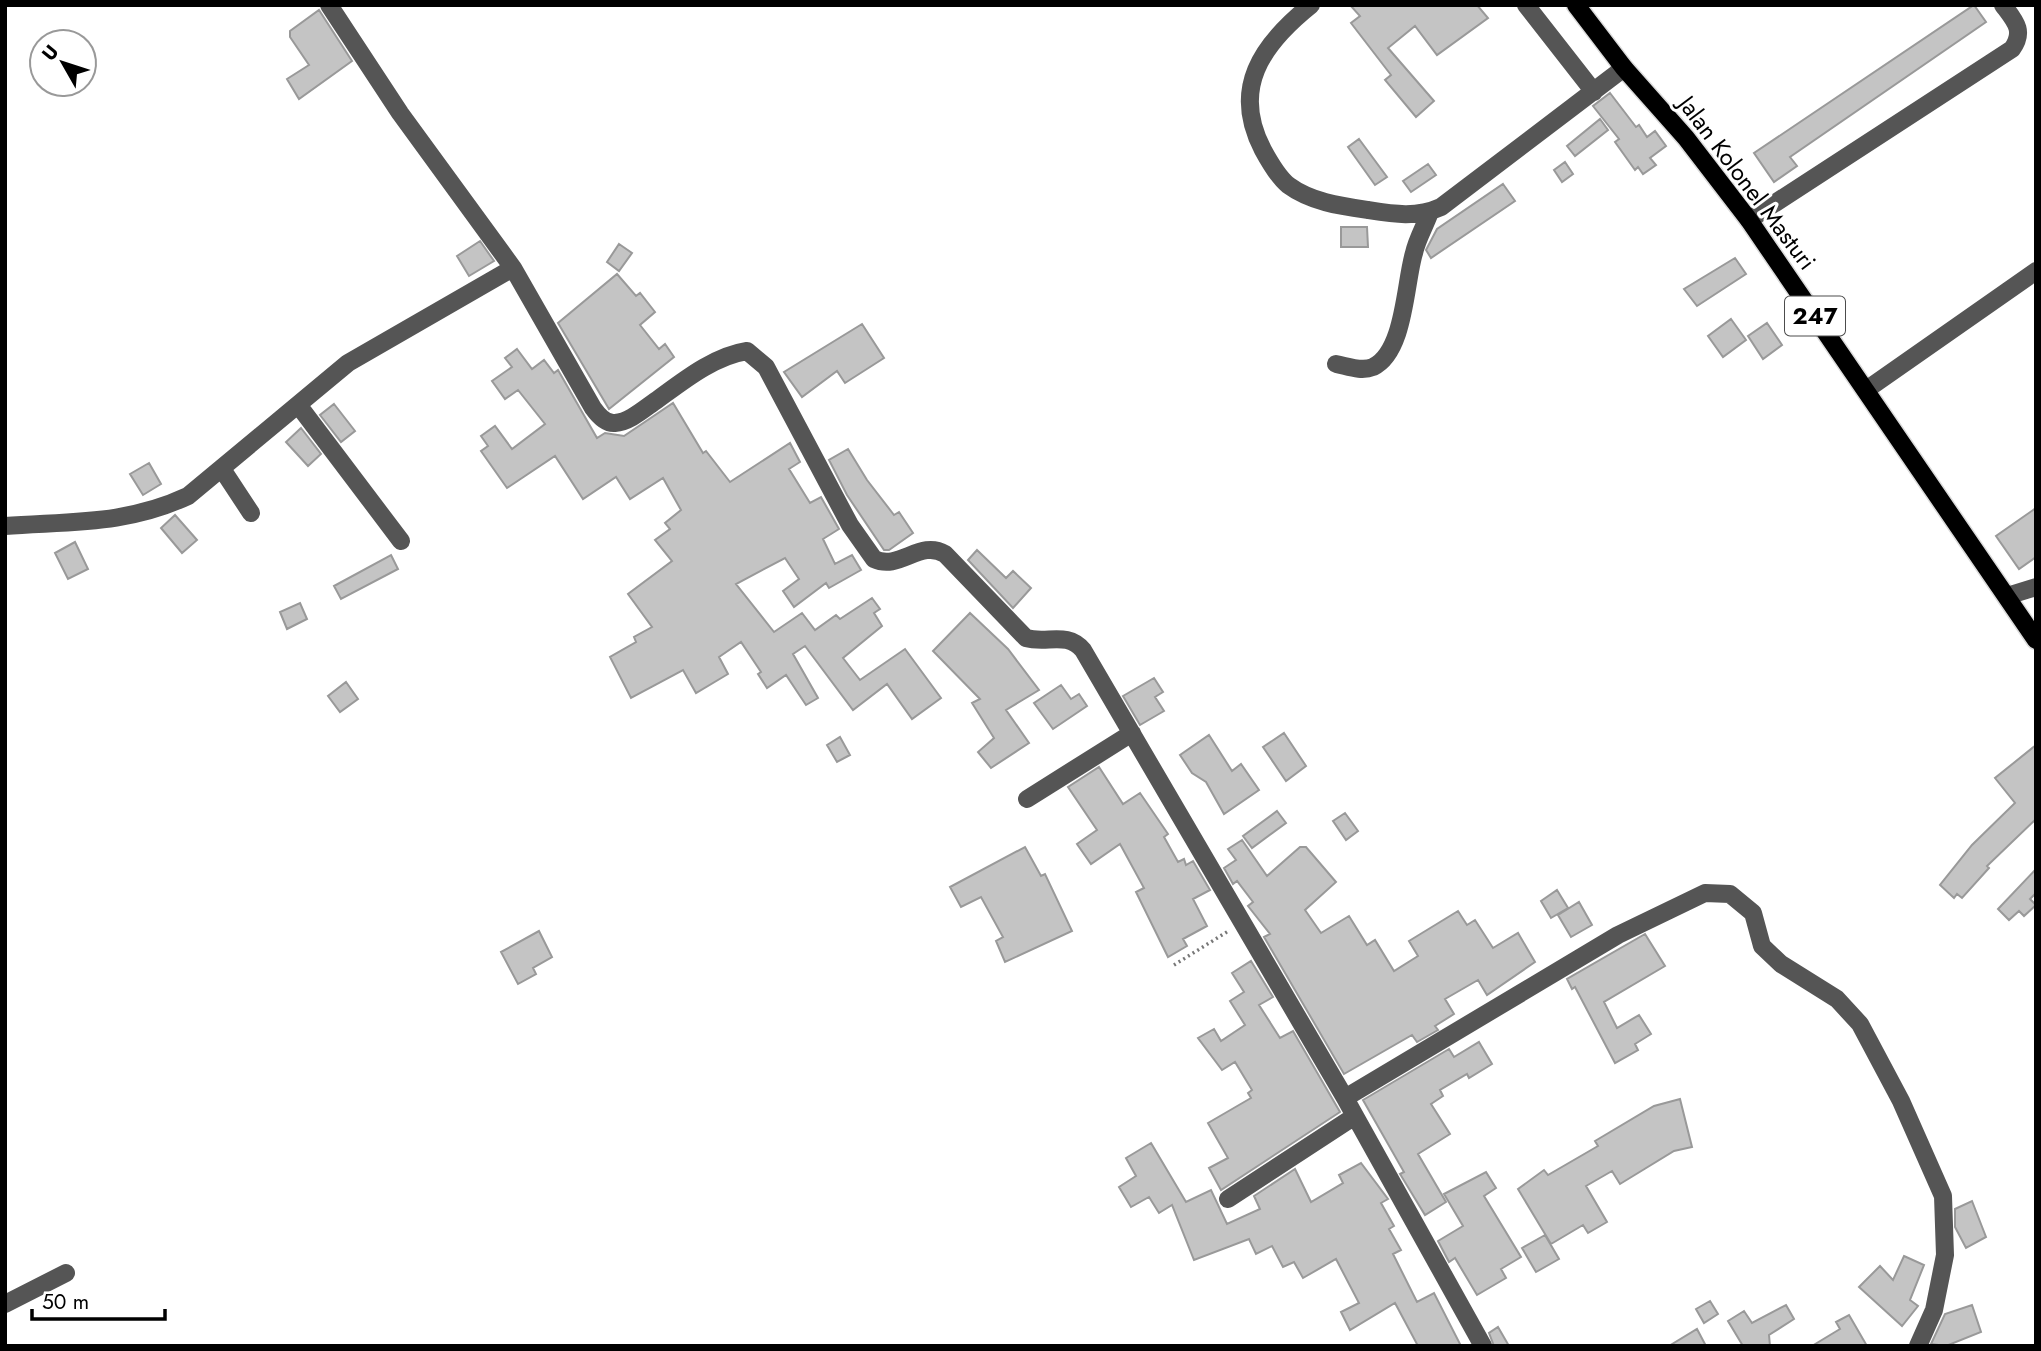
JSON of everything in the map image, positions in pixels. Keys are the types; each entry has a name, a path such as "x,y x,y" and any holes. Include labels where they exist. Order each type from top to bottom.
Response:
{"main road":[{"name":"Jalan Kolonel Masturi","path":"1576,5 1624,68 1686,138 1749,220 2036,640"}],"street":[{"path":"329,5 400,113 513,268 593,408 608,422 615,424 635,416 690,377 734,352 747,351 766,367 850,524 874,559 893,562 927,548 935,548 945,554 1026,638 1066,638 1076,642 1244,922 1483,1346"},
{"path":"1311,5 1293,20 1259,60 1250,83 1248,109 1255,135 1266,156 1286,183 1334,205 1414,215 1430,212 1624,68"},
{"path":"1526,5 1594,92"},
{"path":"1749,220 2012,49 2020,36 2019,28 2003,5"},
{"path":"1336,364 1362,369 1373,367 1384,358 1398,328 1413,253 1430,212"},
{"path":"5,526 96,523 160,509 188,496 370,348 513,268"},
{"path":"1866,390 2036,271"},
{"path":"299,406 401,541"},
{"path":"222,470 251,513"},
{"path":"2007,596 2036,587"},
{"path":"1027,799 1132,733"},
{"path":"1345,1098 1618,935 1705,893 1730,894 1753,913 1762,946 1781,964 1837,999 1860,1024 1901,1101 1943,1196 1945,1255 1934,1310 1918,1346"},
{"path":"1228,1199 1355,1116"},
{"path":"5,1304 66,1273"}],"path":[{"path":"1174,965 1244,922"}],"building":[{"path":"1350,5 1477,5 1488,18 1437,55 1415,26 1388,48 1434,101 1416,117 1385,80 1391,75 1351,23 1360,16"},
{"path":"1974,5 1986,22 1790,157 1797,166 1774,182 1754,153"},
{"path":"319,10 352,61 299,99 287,79 309,65 290,37 290,31"},
{"path":"1610,93 1636,127 1639,125 1647,137 1655,131 1666,146 1650,158 1656,165 1643,174 1638,167 1635,170 1615,142 1619,139 1593,106"},
{"path":"1600,119 1608,130 1575,156 1567,146"},
{"path":"1359,139 1387,177 1375,185 1348,147"},
{"path":"1565,162 1573,174 1562,182 1554,170"},
{"path":"1428,164 1436,175 1411,192 1403,181"},
{"path":"1503,184 1515,201 1431,258 1426,250 1437,229"},
{"path":"1341,227 1367,227 1368,247 1341,247"},
{"path":"480,241 494,261 469,276 457,256"},
{"path":"619,244 632,253 619,271 607,262"},
{"path":"1735,258 1746,274 1697,306 1684,289"},
{"path":"617,274 636,296 640,293 655,312 640,325 659,349 665,344 674,357 609,409 558,323"},
{"path":"1731,319 1746,340 1723,357 1708,336"},
{"path":"1767,323 1782,345 1763,359 1748,336"},
{"path":"862,324 884,358 845,383 837,371 802,397 784,372"},
{"path":"517,349 532,369 544,360 554,373 558,370 597,438 605,433 624,436 673,403 703,453 706,451 730,482 790,443 800,462 789,469 810,503 821,497 839,529 823,539 835,564 852,555 861,570 829,588 826,583 794,607 783,591 799,579 785,558 736,584 774,632 802,613 815,630 836,615 840,619 872,598 880,609 874,613 882,626 843,658 860,680 905,649 941,698 912,719 887,684 853,710 805,646 793,654 818,698 806,705 786,675 767,688 758,674 761,672 741,642 719,657 728,674 696,693 683,670 631,698 610,657 636,642 634,637 652,627 628,594 672,561 655,540 670,529 665,523 681,510 663,478 630,499 616,477 583,499 555,456 507,488 481,451 488,446 481,436 495,426 512,449 545,424 518,390 505,399 492,381 512,367 505,358"},
{"path":"334,404 355,431 341,442 320,415"},
{"path":"301,428 321,454 308,466 286,442"},
{"path":"848,449 867,480 894,515 899,512 913,533 889,550 884,550 847,495 829,460"},
{"path":"149,463 161,484 143,495 130,474"},
{"path":"2036,508 2036,557 2019,569 1996,536"},
{"path":"175,515 197,540 182,553 161,528"},
{"path":"75,542 88,569 68,579 55,553"},
{"path":"977,550 1006,578 1013,571 1031,588 1013,608 968,560"},
{"path":"391,555 398,569 341,599 334,586"},
{"path":"300,603 307,619 287,629 280,612"},
{"path":"970,613 1008,649 1039,690 1006,710 1029,743 991,768 978,752 994,738 972,703 980,699 933,651"},
{"path":"1154,678 1163,692 1155,697 1164,711 1140,725 1123,696"},
{"path":"346,682 358,699 340,712 328,696"},
{"path":"1061,685 1071,699 1079,694 1087,706 1053,729 1034,703"},
{"path":"1284,733 1306,766 1286,781 1263,747"},
{"path":"1209,735 1232,771 1241,764 1259,790 1224,814 1206,782 1192,773 1180,755"},
{"path":"840,737 850,755 837,762 827,745"},
{"path":"2036,745 2036,819 1987,866 1989,868 1962,898 1957,894 1954,898 1940,885 1972,845 2015,803 1995,778"},
{"path":"1099,767 1123,804 1140,793 1168,834 1164,837 1178,862 1184,859 1186,865 1193,861 1210,890 1193,899 1207,926 1183,939 1187,946 1168,957 1136,892 1144,888 1120,844 1091,864 1077,844 1097,830 1068,787"},
{"path":"1277,811 1286,823 1252,848 1243,836"},
{"path":"1345,813 1358,831 1346,840 1333,821"},
{"path":"1242,840 1267,876 1300,847 1306,847 1336,882 1305,910 1321,933 1349,916 1367,945 1375,940 1394,971 1418,956 1409,941 1458,911 1467,925 1475,920 1493,948 1518,933 1535,962 1487,995 1478,980 1445,999 1454,1014 1435,1026 1438,1030 1417,1042 1412,1035 1344,1074 1264,937 1270,934 1248,906 1253,902 1237,881 1233,884 1224,868 1236,860 1228,849"},
{"path":"1025,847 1041,876 1045,874 1072,931 1005,962 996,941 1003,937 981,897 961,907 950,887"},
{"path":"2036,869 2036,893 2030,899 2036,905 2024,916 2019,911 2009,920 1998,909"},
{"path":"1557,890 1568,908 1551,918 1541,901"},
{"path":"1579,902 1592,925 1571,937 1558,915"},
{"path":"539,931 552,957 533,968 536,974 518,984 501,952"},
{"path":"1645,934 1665,966 1604,1002 1617,1028 1639,1015 1651,1034 1635,1044 1638,1050 1615,1063 1575,987 1572,989 1567,979"},
{"path":"1251,961 1273,997 1259,1005 1280,1038 1293,1031 1340,1112 1221,1190 1209,1168 1228,1158 1208,1123 1251,1098 1248,1093 1252,1090 1235,1062 1222,1070 1198,1038 1214,1029 1221,1041 1245,1025 1230,1001 1244,992 1232,973"},
{"path":"1479,1042 1492,1064 1469,1078 1467,1074 1440,1090 1443,1096 1431,1104 1450,1134 1418,1154 1446,1202 1425,1215 1400,1174 1404,1172 1363,1100 1449,1049 1454,1057"},
{"path":"1680,1099 1692,1147 1674,1151 1620,1184 1612,1171 1586,1186 1607,1222 1588,1233 1583,1225 1551,1244 1518,1189 1544,1170 1548,1175 1598,1146 1595,1141 1654,1106"},
{"path":"1151,1143 1186,1202 1211,1190 1227,1224 1260,1209 1254,1196 1295,1169 1311,1202 1343,1183 1339,1175 1361,1163 1388,1199 1381,1203 1394,1226 1389,1229 1401,1250 1393,1254 1417,1302 1434,1293 1461,1346 1418,1346 1395,1303 1350,1330 1341,1312 1359,1303 1336,1259 1303,1278 1294,1262 1283,1267 1272,1246 1256,1254 1249,1239 1194,1260 1172,1205 1159,1213 1149,1197 1131,1207 1119,1187 1136,1176 1126,1158"},
{"path":"1486,1172 1496,1188 1484,1196 1521,1257 1501,1269 1506,1278 1477,1295 1455,1258 1449,1262 1438,1241 1463,1226 1444,1194"},
{"path":"1972,1201 1986,1237 1966,1248 1955,1227 1955,1209"},
{"path":"1545,1235 1559,1259 1536,1272 1522,1248"},
{"path":"1904,1256 1924,1265 1910,1300 1918,1306 1902,1326 1859,1287 1880,1266 1893,1280"},
{"path":"1710,1301 1718,1314 1704,1323 1696,1309"},
{"path":"1786,1305 1794,1319 1769,1335 1770,1346 1743,1346 1728,1321 1744,1311 1752,1323"},
{"path":"1972,1305 1981,1332 1946,1346 1931,1344 1945,1314"},
{"path":"1849,1315 1867,1346 1812,1346 1840,1329 1836,1322"},
{"path":"1498,1327 1509,1346 1494,1346 1489,1333"},
{"path":"1697,1329 1706,1346 1669,1346"}]}
